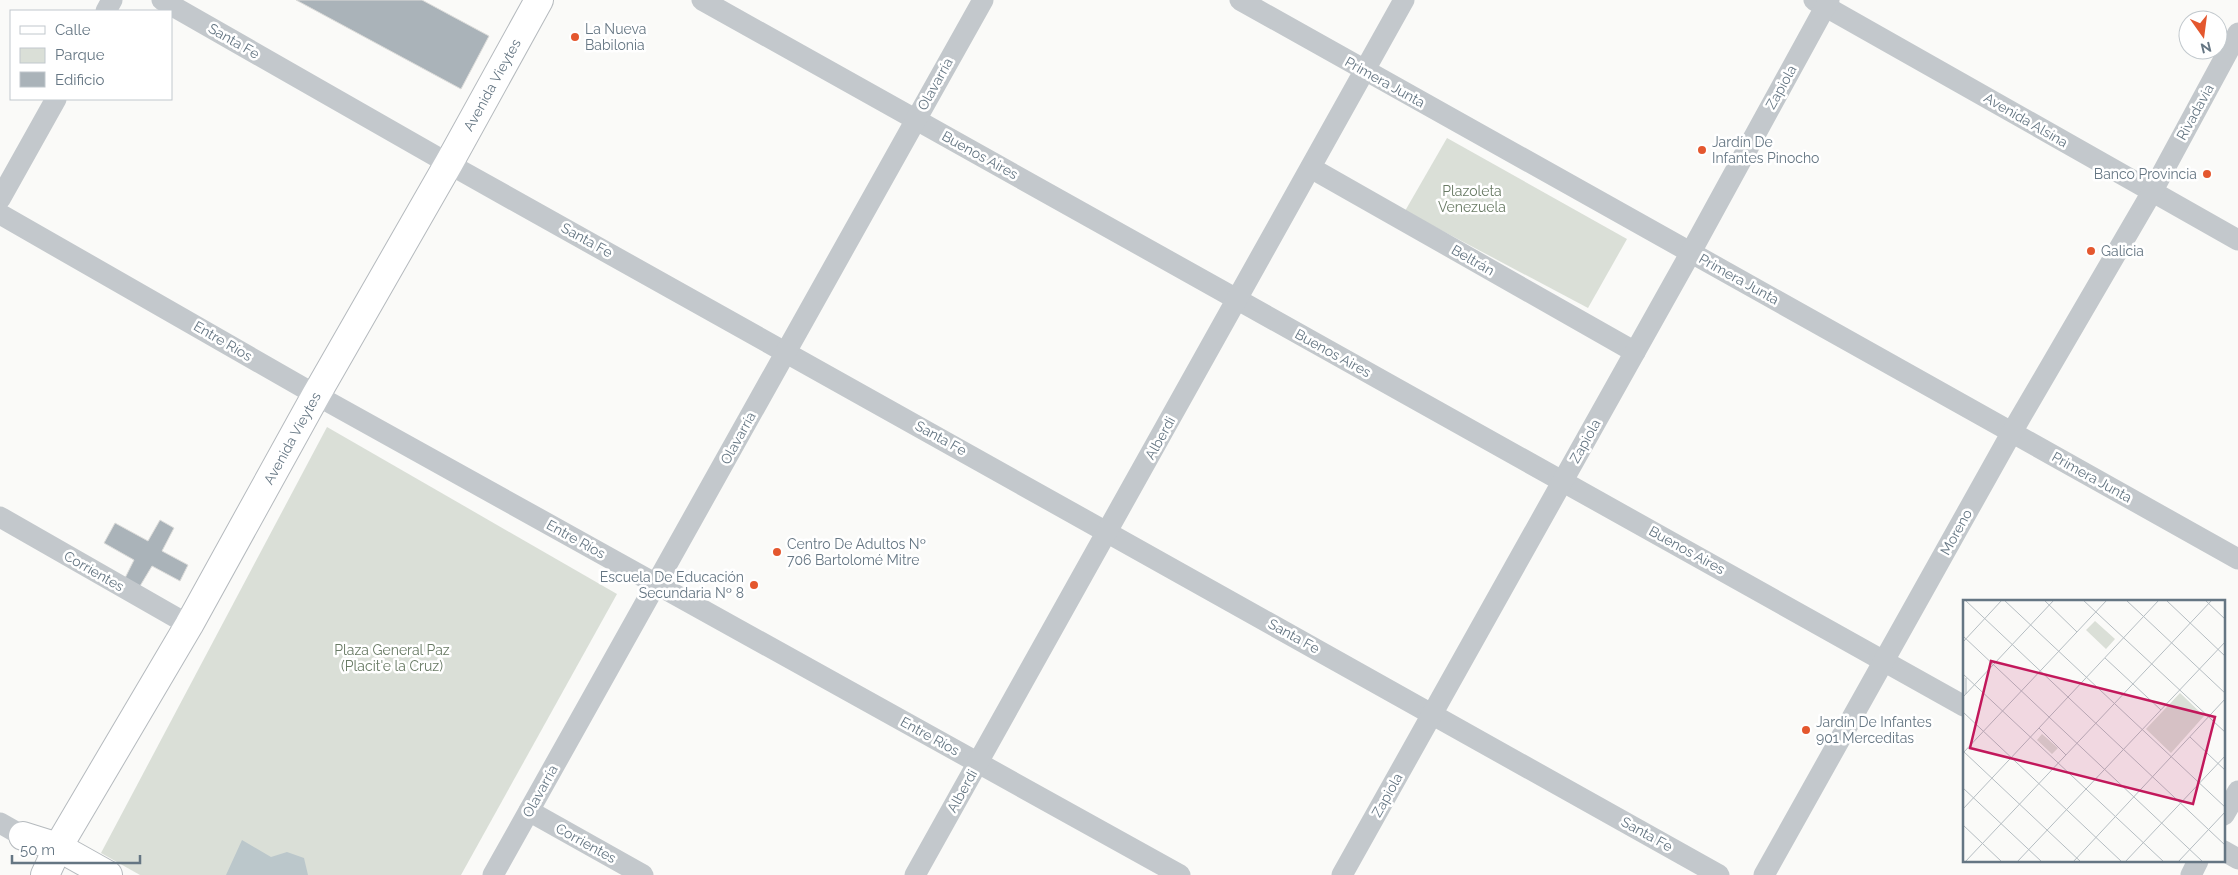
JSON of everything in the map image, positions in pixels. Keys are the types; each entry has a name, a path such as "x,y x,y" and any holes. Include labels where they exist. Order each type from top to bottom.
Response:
{"main road":[{"name":"Avenida Vieytes","path":"454,166 539,0"},
{"name":"Avenida Vieytes","path":"62,865 189,625 552,0"},
{"name":"Avenida Vieytes","path":"62,865 321,397"},
{"path":"23,836 62,865 108,875"}],"street":[{"name":"Santa Fe","path":"162,0 454,166 1720,875"},
{"name":"Buenos Aires","path":"702,0 1963,705"},
{"name":"Olavarría","path":"493,875 983,0"},
{"name":"Primera Junta","path":"1240,0 2238,559"},
{"name":"Alberdi","path":"915,875 1404,0"},
{"name":"Avenida Alsina","path":"1823,2 2238,240"},
{"name":"Zapiola","path":"1342,875 1691,252 1823,2"},
{"name":"Rivadavia","path":"2152,192 2238,33"},
{"path":"0,199 55,100"},
{"name":"Beltrán","path":"1310,168 1635,352"},
{"name":"Moreno","path":"1764,875 2012,432 2152,192"},
{"name":"Entre Ríos","path":"0,214 321,397 1180,875"},
{"name":"Corrientes","path":"0,517 189,625"},
{"path":"2226,812 2238,791"},
{"name":"Corrientes","path":"529,811 643,875"},
{"path":"0,823 23,836"},
{"path":"2226,852 2238,859"},
{"path":"2191,875 2198,862"}],"green space":[{"name":"Plazoleta Venezuela","path":"1447,138 1627,239 1588,308 1405,211"},
{"name":"Plaza General Paz (Placit'e la Cruz)","path":"327,427 617,594 461,875 140,875 101,853"}],"shaded area":[{"path":"242,840 271,857 287,852 304,858 308,875 226,875"}],"building":[{"path":"296,0 422,0 489,36 461,89"},
{"path":"160,520 174,528 162,551 188,565 180,581 152,566 140,586 125,578 134,560 104,543 115,523 148,541"}],"place":[{"name":"La Nueva Babilonia","path":"575,37"},
{"name":"Jardín De Infantes Pinocho","path":"1702,150"},
{"name":"Banco Provincia","path":"2207,174"},
{"name":"Galicia","path":"2091,251"},
{"name":"Centro De Adultos Nº 706 Bartolomé Mitre","path":"777,552"},
{"name":"Escuela De Educación Secundaria Nº 8","path":"754,585"},
{"name":"Jardín De Infantes 901 Merceditas","path":"1806,730"}]}
